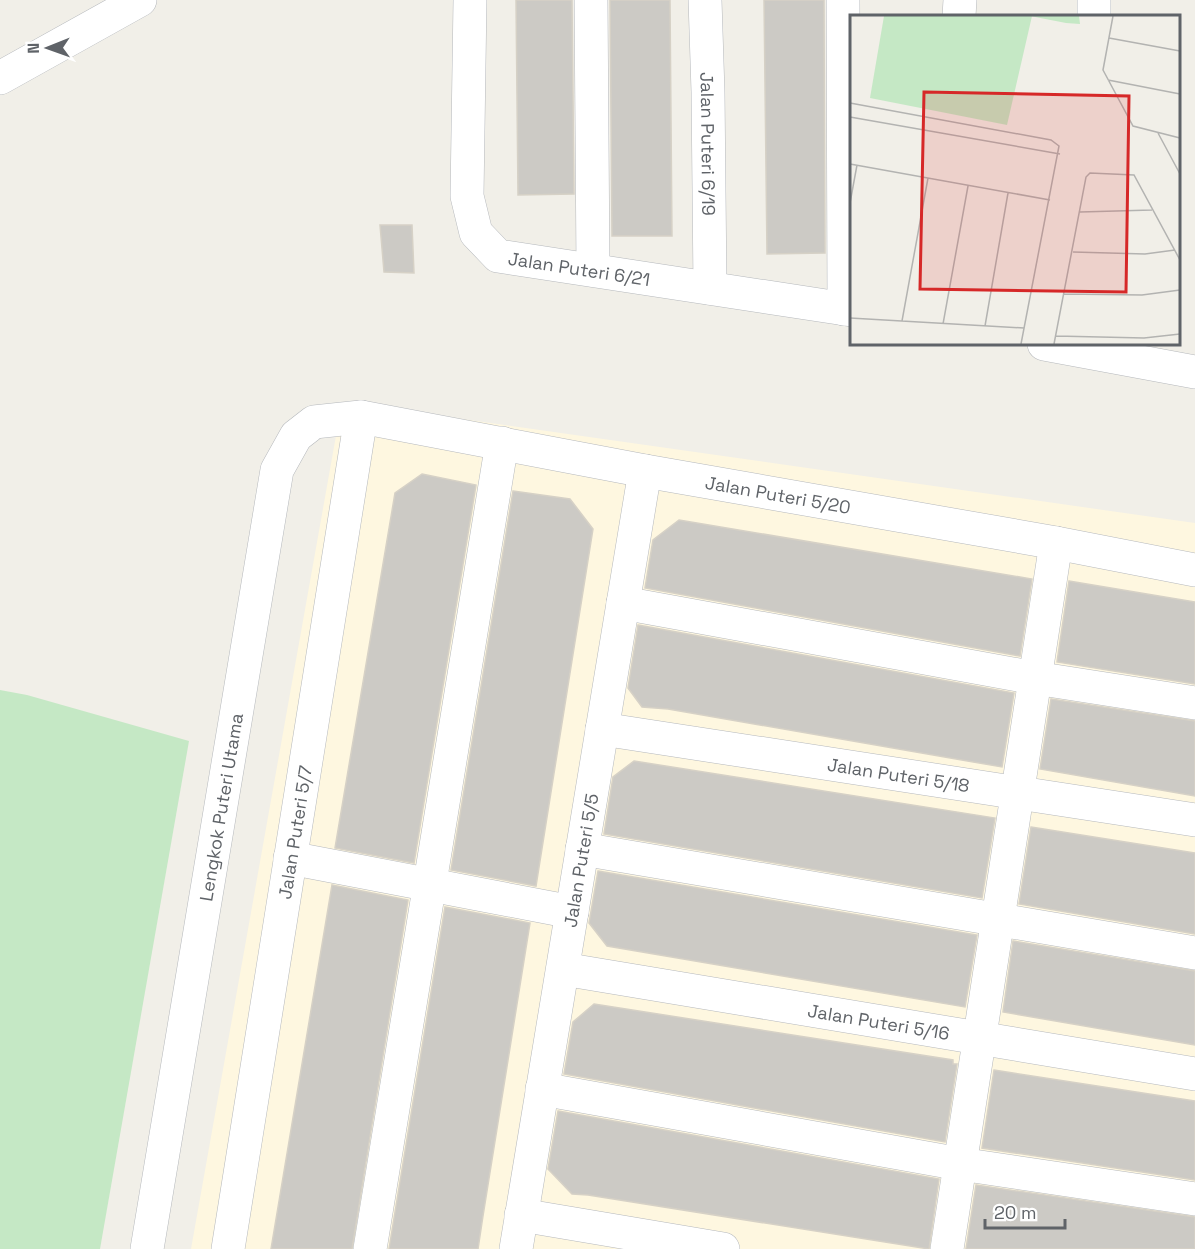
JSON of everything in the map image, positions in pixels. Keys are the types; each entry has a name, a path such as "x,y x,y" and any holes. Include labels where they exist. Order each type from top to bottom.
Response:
{"street":[{"path":"0,78 140,0"},
{"name":"Jalan Puteri 6/21","path":"470,0 467,196 476,233 498,256 848,310"},
{"path":"591,0 593,270"},
{"name":"Jalan Puteri 6/19","path":"705,0 710,288"},
{"path":"843,0 848,310"},
{"path":"959,15 960,0"},
{"path":"1056,345 1092,348 1195,372"},
{"name":"Jalan Puteri 5/20","path":"361,417 645,471 1056,543 1195,570"},
{"name":"Jalan Puteri 5/7","path":"228,1249 361,417"},
{"name":"Lengkok Puteri Utama","path":"147,1249 277,470 296,436 314,422 361,417"},
{"path":"370,1249 502,443"},
{"name":"Jalan Puteri 5/5","path":"516,1249 645,471"},
{"path":"947,1249 1056,543"},
{"path":"623,603 1035,678 1195,703"},
{"name":"Jalan Puteri 5/18","path":"602,729 1195,820"},
{"path":"582,849 1195,953"},
{"path":"290,858 572,912"},
{"name":"Jalan Puteri 5/16","path":"563,969 1195,1074"},
{"path":"542,1089 960,1164 1195,1199"},
{"path":"521,1215 723,1249"}],"shaded area":[{"path":"342,402 1195,523 1195,1249 191,1249"}],"green space":[{"path":"0,690 27,695 189,741 100,1249 0,1249"}],"building":[{"path":"516,0 572,0 574,194 518,195"},
{"path":"610,0 670,0 672,236 612,236"},
{"path":"764,0 824,0 825,253 767,254"},
{"path":"380,225 412,225 414,273 384,272"},
{"path":"422,474 476,485 414,863 335,848 395,493"},
{"path":"513,491 570,499 593,529 536,886 451,870"},
{"path":"679,520 1032,579 1020,656 645,588 653,540"},
{"path":"1069,581 1195,602 1195,684 1057,662"},
{"path":"638,625 1014,693 1002,767 668,709 642,707 628,688"},
{"path":"1051,699 1195,721 1195,796 1040,769"},
{"path":"634,761 995,818 982,898 604,834 613,777"},
{"path":"1031,827 1195,853 1195,934 1019,904"},
{"path":"598,871 977,935 965,1007 607,946 589,923"},
{"path":"332,885 408,900 352,1249 271,1249"},
{"path":"445,907 530,923 478,1249 389,1249"},
{"path":"1013,941 1195,971 1195,1045 1003,1012"},
{"path":"594,1004 953,1060 953,1064 957,1064 945,1142 564,1074 573,1022"},
{"path":"994,1070 1195,1101 1195,1180 982,1148"},
{"path":"558,1111 939,1179 929,1249 572,1194 548,1169"},
{"path":"976,1185 1195,1217 1195,1249 966,1249"}]}
